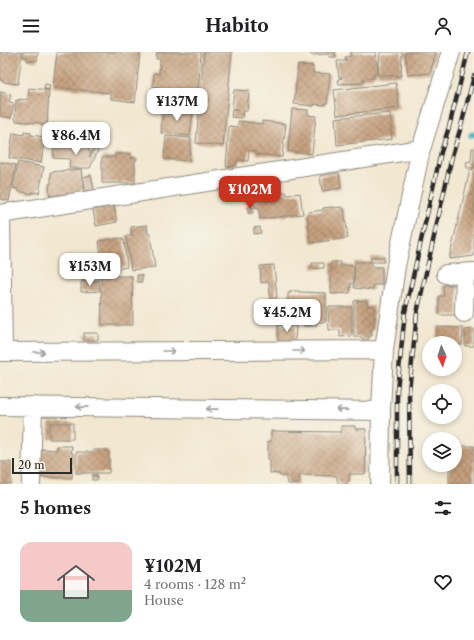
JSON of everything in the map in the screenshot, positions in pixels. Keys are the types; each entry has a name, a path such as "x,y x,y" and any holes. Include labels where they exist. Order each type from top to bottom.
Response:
{"street":[{"path":"380,484 384,350 396,266 421,149 451,52"},
{"path":"384,350 2,352 1,214 421,149"},
{"path":"446,274 469,273 464,313"},
{"path":"0,406 381,411"},
{"path":"31,484 33,406"}],"building":[{"path":"0,52 22,52 18,84 0,80"},
{"path":"23,52 38,52 37,61 27,60 27,57 23,57"},
{"path":"57,52 140,52 135,102 111,99 111,93 53,87"},
{"path":"157,52 201,52 197,110 153,106 153,103 151,103 153,89 158,87 153,87 154,73 159,74 160,59 156,59"},
{"path":"204,52 232,52 223,146 196,143"},
{"path":"311,52 328,52 328,54 311,55"},
{"path":"329,52 335,52 336,57 329,57"},
{"path":"350,52 376,52 378,71 377,74 373,75 374,78 363,79 363,83 339,84 338,79 342,77 339,77 337,61 346,61 345,57 351,56"},
{"path":"380,52 402,52 401,76 378,75"},
{"path":"405,52 436,52 430,73 408,75"},
{"path":"298,65 313,66 313,73 330,74 327,103 325,103 325,105 314,104 314,106 294,104"},
{"path":"396,83 399,108 337,115 334,90"},
{"path":"45,84 50,85 49,90 44,89"},
{"path":"29,88 49,90 47,125 41,125 41,123 16,121 15,119 16,100 28,100"},
{"path":"234,90 249,91 247,111 243,111 242,118 231,117 232,110 238,110 232,109"},
{"path":"0,92 11,94 9,103 14,104 11,118 0,116"},
{"path":"163,108 193,110 190,136 161,133"},
{"path":"292,109 308,110 308,115 316,116 312,154 288,151"},
{"path":"390,113 392,139 337,145 335,118"},
{"path":"238,121 262,124 262,121 286,124 282,157 256,154 256,151 249,150 248,161 238,160 237,165 226,167 229,126 238,127"},
{"path":"24,132 31,133 31,135 45,137 41,163 9,158 13,133 24,135"},
{"path":"166,136 191,138 189,161 164,159"},
{"path":"77,144 88,145 90,157 94,147 99,148 90,168 69,168 70,159 53,158 54,146 77,148"},
{"path":"472,148 474,148 474,168 467,168 466,162 471,161"},
{"path":"115,154 131,154 131,158 137,158 137,160 135,160 135,183 102,183 102,157 115,157"},
{"path":"0,162 16,165 9,201 0,199"},
{"path":"18,162 44,167 39,193 32,192 32,194 18,191 18,189 13,188"},
{"path":"81,169 84,192 50,196 49,184 51,184 51,172"},
{"path":"470,170 474,171 474,256 449,259"},
{"path":"339,173 341,188 322,191 320,176"},
{"path":"91,175 94,190 86,191 83,177"},
{"path":"253,184 254,199 247,200 245,185"},
{"path":"286,192 287,195 300,193 303,214 260,219 259,207 255,208 254,202 257,202 259,196"},
{"path":"114,206 117,222 96,226 93,210"},
{"path":"248,207 253,207 253,213 248,213"},
{"path":"332,207 342,207 344,209 348,238 311,243 307,215 309,212"},
{"path":"147,225 148,234 150,234 155,267 131,270 126,236 132,236 131,227"},
{"path":"260,227 261,233 254,234 254,228"},
{"path":"122,238 122,241 124,240 127,267 111,271 111,269 103,270 99,241"},
{"path":"371,257 384,257 384,262 372,262 372,267 382,267 382,285 373,285 373,290 354,288 355,262 371,262"},
{"path":"331,262 340,262 340,265 354,266 354,283 351,283 350,293 331,294"},
{"path":"312,263 324,263 324,268 312,269"},
{"path":"274,265 277,298 275,298 276,310 271,310 269,282 261,283 260,266"},
{"path":"99,274 99,280 82,281 82,276"},
{"path":"137,275 142,275 142,282 137,282"},
{"path":"101,276 132,276 133,325 102,325"},
{"path":"99,281 100,291 81,292 81,282"},
{"path":"443,285 458,285 458,315 439,315 439,296 444,296"},
{"path":"290,291 326,293 326,322 316,322 316,326 304,326 305,322 296,322 295,324 291,324 291,322 288,321 288,293 291,293"},
{"path":"367,300 367,306 374,306 374,329 371,329 372,336 369,336 369,339 362,339 362,337 354,337 354,301"},
{"path":"328,307 352,307 351,336 340,337 340,330 329,330"},
{"path":"278,325 296,326 295,342 278,341"},
{"path":"437,327 463,328 462,345 462,336 436,336"},
{"path":"474,329 474,346 465,346 465,330"},
{"path":"84,333 98,333 98,340 84,340"},
{"path":"49,423 73,423 73,439 49,439"},
{"path":"341,426 355,426 355,429 366,429 365,474 349,474 349,481 346,484 340,484 337,480 337,476 300,475 298,484 288,484 286,476 270,473 268,441 271,441 271,431 341,432"},
{"path":"57,446 72,446 72,478 39,477 40,449 57,450"},
{"path":"462,446 474,446 474,484 449,484 449,472 462,472"},
{"path":"94,450 107,450 109,452 109,473 76,473 76,452 94,452"},
{"path":"0,462 11,462 11,484 0,484"},
{"path":"92,475 97,475 97,480 92,480"}],"railway":[{"path":"397,484 397,390 405,312 441,152 449,127 468,52"},
{"path":"410,484 409,391 417,313 452,156 474,76"}]}
